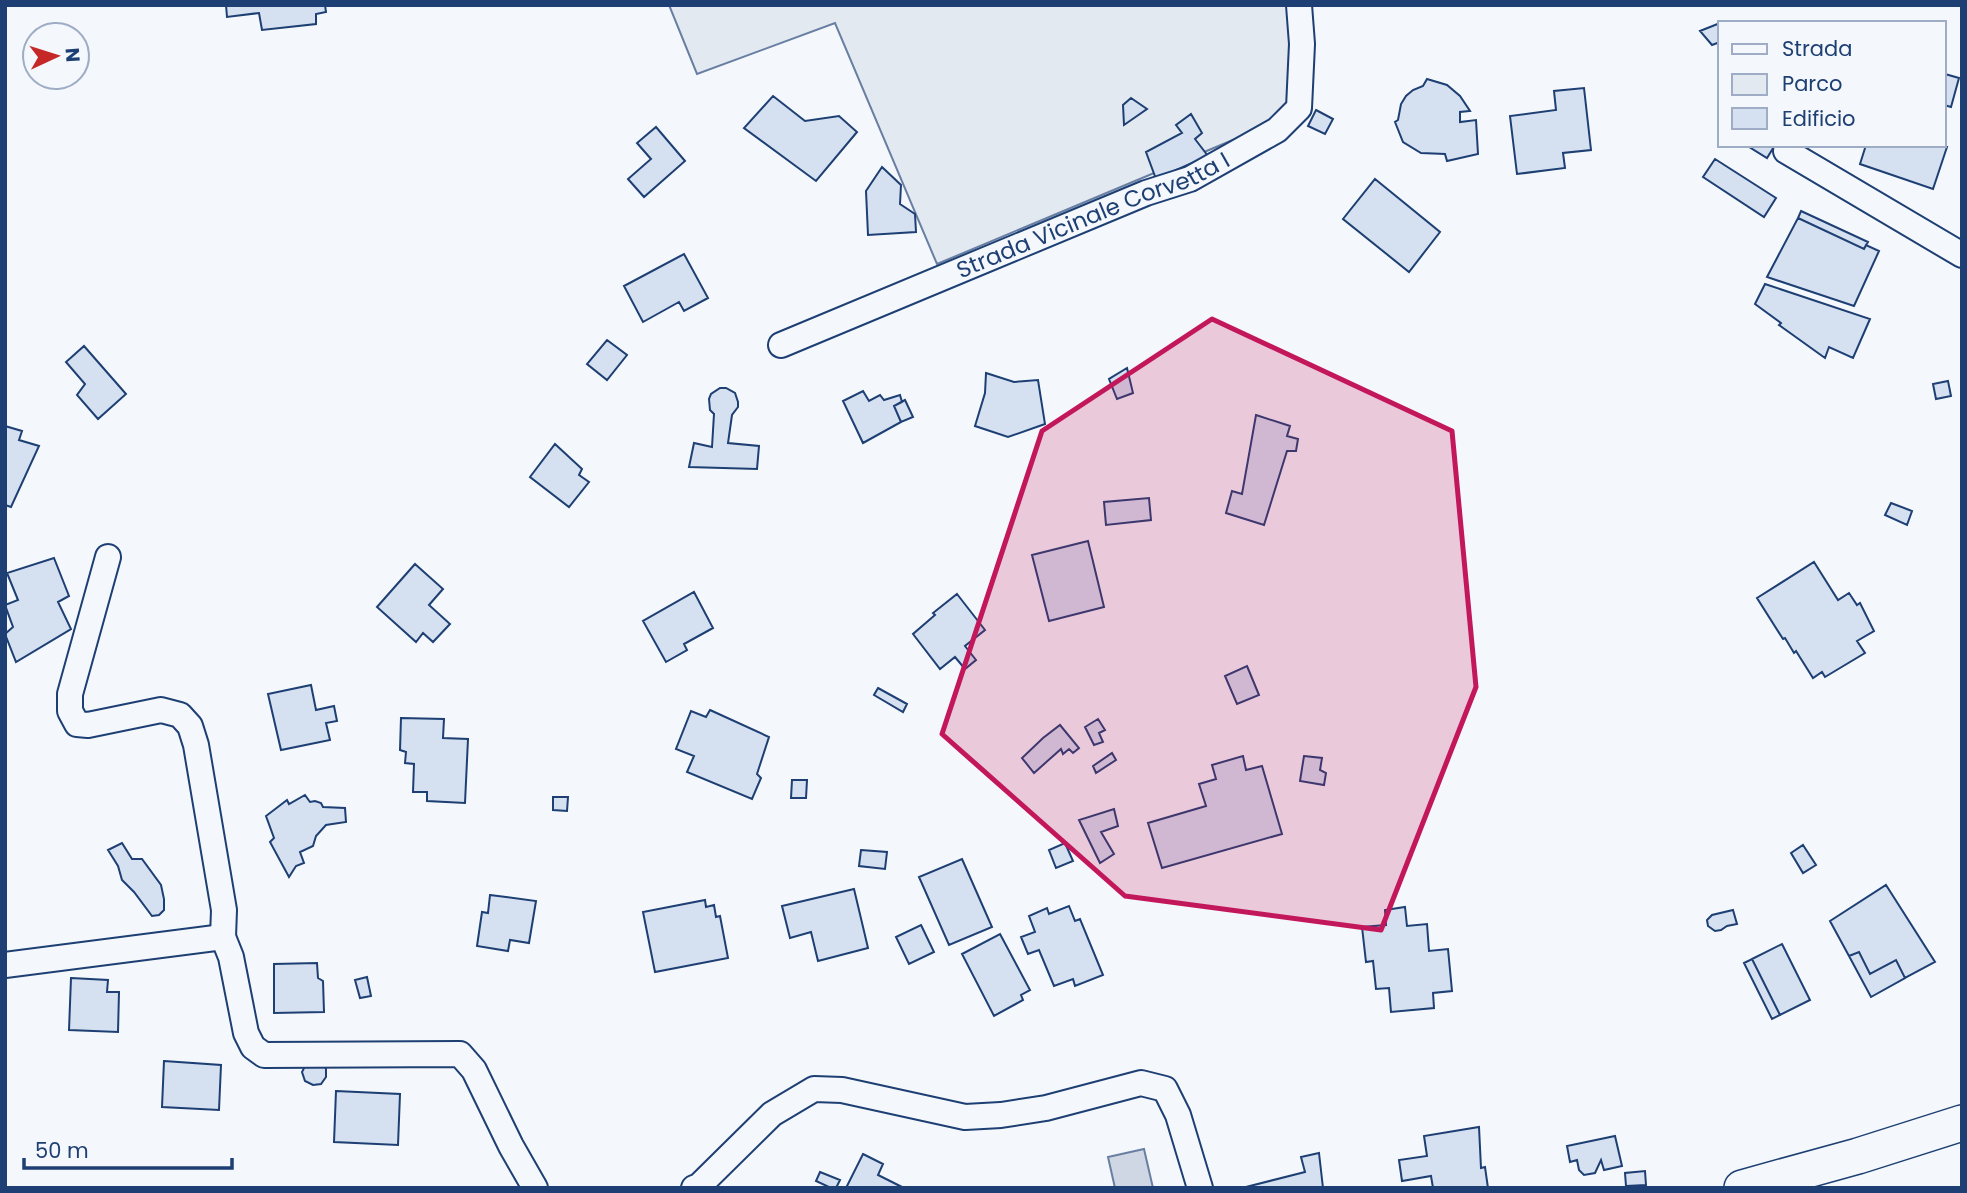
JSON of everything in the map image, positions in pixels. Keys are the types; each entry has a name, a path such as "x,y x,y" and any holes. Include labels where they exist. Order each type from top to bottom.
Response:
{"main road":[{"path":"1742,1188 1858,1156 1962,1123"}],"street":[{"name":"Strada Vicinale Corvetta I","path":"781,345 1146,193 1190,179 1277,130 1299,108 1302,44 1298,5"},
{"path":"1786,150 1962,255"},
{"path":"108,557 70,694 71,711 77,724 88,725 161,710 180,715 190,726 196,745 224,910 223,937 231,957 246,1033 253,1047 264,1055 460,1054 474,1070 535,1188"},
{"path":"5,965 223,937"},
{"path":"694,1188 772,1114 814,1089 842,1090 965,1117 1046,1108 1141,1083 1165,1089 1178,1115 1200,1188"}],"highlighted area":[{"path":"1212,319 1452,431 1476,687 1381,930 1125,896 942,734 1042,431"}],"green space":[{"path":"669,5 1291,5 1299,100 1259,129 937,264 835,23 697,74"}],"shaded area":[{"path":"1144,1149 1153,1188 1115,1188 1108,1157"}],"building":[{"path":"226,5 325,5 326,12 316,14 316,24 262,30 259,13 227,17"},
{"path":"1718,24 1718,43 1712,45 1700,31"},
{"path":"1946,74 1959,78 1951,107 1946,106"},
{"path":"1427,79 1447,85 1460,96 1470,111 1460,112 1460,122 1476,120 1478,154 1447,161 1445,154 1421,153 1403,142 1395,122 1398,120 1401,104 1406,96 1423,86"},
{"path":"1584,88 1591,150 1563,153 1565,168 1517,174 1510,116 1556,110 1554,91"},
{"path":"773,96 805,121 839,116 857,132 816,181 744,128"},
{"path":"1131,98 1147,109 1124,125 1123,105"},
{"path":"1316,110 1333,119 1325,134 1308,126"},
{"path":"1191,114 1202,133 1195,139 1208,156 1156,179 1146,152 1182,133 1176,125"},
{"path":"656,127 685,161 644,197 628,179 651,159 637,143"},
{"path":"1749,147 1774,147 1767,158"},
{"path":"1865,147 1947,147 1933,189 1860,164"},
{"path":"1715,159 1776,198 1764,217 1703,177"},
{"path":"882,167 901,185 900,204 915,214 916,232 868,235 866,191"},
{"path":"1375,179 1440,232 1409,272 1343,219"},
{"path":"1801,211 1868,242 1864,249 1798,218"},
{"path":"1798,218 1864,249 1866,245 1879,251 1854,306 1767,277"},
{"path":"684,254 708,298 684,311 679,302 643,322 624,286"},
{"path":"1765,284 1870,319 1853,358 1829,347 1825,358 1779,325 1781,323 1755,304"},
{"path":"607,340 627,355 607,380 587,364"},
{"path":"84,346 126,394 98,419 77,395 85,384 66,362"},
{"path":"1127,368 1133,393 1117,399 1109,379"},
{"path":"986,373 1014,382 1038,380 1045,424 1008,437 975,426 985,393"},
{"path":"1948,381 1951,396 1936,399 1933,384"},
{"path":"720,388 735,393 738,402 732,415 728,443 759,446 757,469 689,467 694,443 712,447 714,414 710,410 709,399 711,394"},
{"path":"863,391 869,401 880,395 884,400 900,395 902,402 894,406 901,422 863,443 843,401"},
{"path":"905,400 913,417 901,422 894,406"},
{"path":"1256,415 1290,426 1287,436 1298,439 1296,451 1287,451 1264,525 1226,513 1232,491 1242,494"},
{"path":"5,426 22,431 19,440 39,446 11,507 5,505"},
{"path":"555,444 582,469 579,475 589,482 569,507 530,477"},
{"path":"1149,498 1151,520 1106,525 1104,502"},
{"path":"1891,503 1912,511 1907,525 1885,515"},
{"path":"1088,541 1104,607 1049,621 1032,555"},
{"path":"54,558 69,596 58,602 71,629 16,662 5,634 13,627 5,605 18,600 7,573"},
{"path":"1814,562 1838,600 1849,593 1857,605 1860,603 1874,631 1857,641 1865,653 1825,677 1822,672 1813,678 1796,651 1794,653 1785,638 1783,639 1757,598"},
{"path":"415,564 443,589 429,605 450,624 433,642 423,633 416,642 377,607"},
{"path":"694,592 713,628 684,644 687,650 666,662 643,621"},
{"path":"957,594 985,630 965,646 976,660 965,669 955,657 940,669 913,634"},
{"path":"1247,666 1259,695 1237,704 1225,676"},
{"path":"311,685 316,710 334,706 337,721 326,723 330,740 281,750 268,694"},
{"path":"878,688 907,704 903,712 874,695"},
{"path":"710,710 769,737 757,774 761,778 752,799 687,772 694,756 676,749 691,711 706,717"},
{"path":"401,718 444,719 443,738 468,739 465,803 427,801 427,792 413,792 414,764 405,763 406,752 400,750"},
{"path":"1098,719 1105,730 1099,733 1103,742 1094,745 1085,727"},
{"path":"1060,725 1079,748 1073,753 1069,749 1063,754 1061,749 1034,773 1022,758"},
{"path":"1112,753 1116,760 1096,773 1093,766"},
{"path":"1243,756 1246,770 1262,766 1282,834 1162,868 1148,823 1206,806 1199,784 1216,779 1212,765"},
{"path":"1304,756 1322,758 1320,770 1326,773 1324,785 1300,781"},
{"path":"792,780 807,780 806,798 791,798"},
{"path":"305,795 310,802 321,803 323,807 345,808 346,822 326,825 316,836 313,846 300,852 304,863 296,866 289,877 270,842 274,838 266,816 287,800 289,804"},
{"path":"553,797 568,797 567,811 553,810"},
{"path":"1114,809 1118,826 1101,832 1114,854 1100,863 1079,820"},
{"path":"122,843 132,859 142,859 161,885 164,910 159,915 152,916 122,880 118,866 108,850"},
{"path":"1065,843 1073,861 1056,868 1049,850"},
{"path":"1803,845 1816,865 1803,873 1791,853"},
{"path":"861,850 887,852 885,869 859,866"},
{"path":"962,859 992,927 949,945 919,877"},
{"path":"1886,885 1935,962 1905,978 1896,960 1870,974 1859,952 1849,956 1830,921"},
{"path":"854,889 868,948 818,961 811,932 790,938 782,906"},
{"path":"490,895 536,901 529,943 510,940 508,951 477,946 482,912 488,913"},
{"path":"705,900 706,907 714,905 716,917 720,916 728,958 655,972 643,912"},
{"path":"1069,906 1075,921 1080,919 1103,975 1075,986 1073,979 1054,986 1039,950 1028,954 1021,937 1035,932 1029,916 1047,908 1049,914"},
{"path":"1405,907 1407,926 1427,924 1429,951 1448,949 1452,991 1433,993 1434,1008 1391,1012 1389,988 1376,989 1373,961 1366,962 1362,927 1386,925 1385,910"},
{"path":"1733,910 1737,924 1715,931 1708,926 1707,920 1712,915"},
{"path":"921,925 934,952 909,964 896,937"},
{"path":"1000,934 1030,990 1021,995 1023,1000 994,1016 962,954"},
{"path":"1782,944 1810,1000 1780,1015 1752,959"},
{"path":"1859,952 1870,974 1896,960 1905,978 1871,997 1849,956"},
{"path":"1752,959 1780,1015 1772,1019 1744,963"},
{"path":"317,963 318,978 323,981 324,1012 274,1013 274,964"},
{"path":"367,977 371,996 360,998 355,980"},
{"path":"71,978 108,980 107,992 119,992 118,1032 69,1030"},
{"path":"164,1061 221,1065 219,1110 162,1107"},
{"path":"306,1064 324,1065 326,1077 321,1084 313,1085 305,1081 302,1072"},
{"path":"336,1091 400,1094 398,1145 334,1142"},
{"path":"1479,1127 1481,1168 1485,1167 1488,1188 1433,1188 1431,1176 1402,1181 1399,1160 1427,1156 1424,1136"},
{"path":"1615,1136 1622,1166 1604,1170 1601,1160 1595,1173 1584,1175 1579,1170 1577,1160 1570,1162 1567,1146"},
{"path":"1319,1153 1323,1188 1242,1188 1305,1172 1301,1157"},
{"path":"863,1154 883,1164 878,1175 904,1188 846,1188"},
{"path":"1645,1171 1646,1185 1626,1186 1625,1173"},
{"path":"820,1172 840,1180 836,1188 816,1181"}]}
